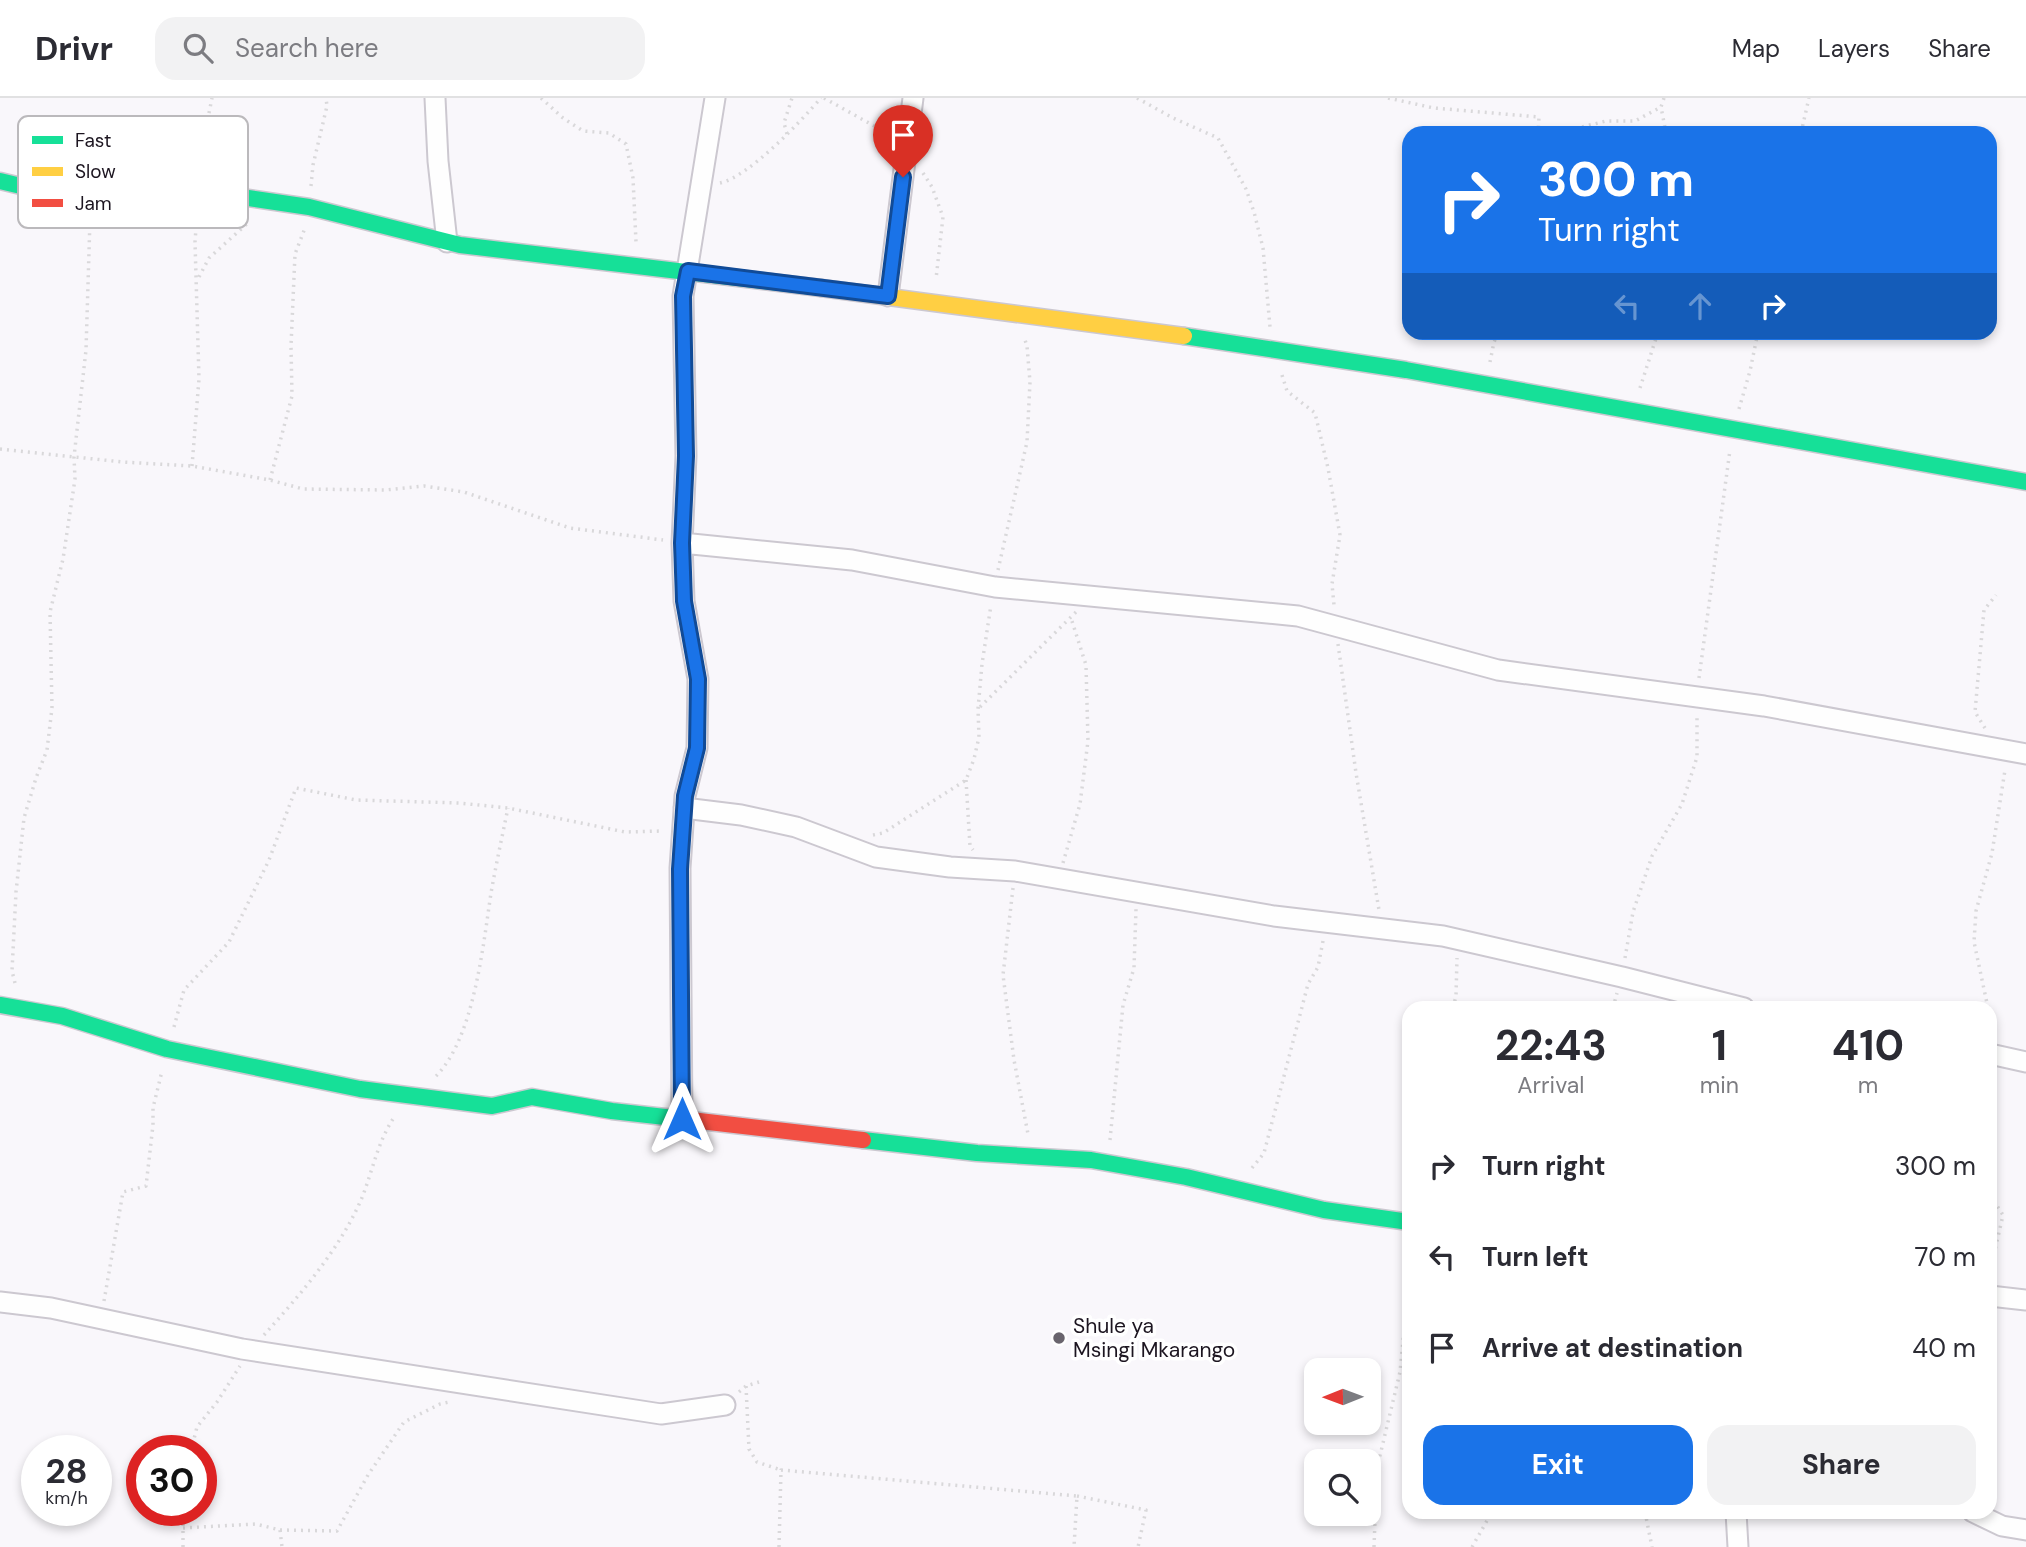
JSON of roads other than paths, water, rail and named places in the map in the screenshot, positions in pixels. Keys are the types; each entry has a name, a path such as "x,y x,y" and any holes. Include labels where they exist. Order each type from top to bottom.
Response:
{"street":[{"path":"435,98 438,161 447,242"},
{"path":"682,1119 680,869 684,808 697,748 698,679 684,601 682,543 686,456 683,296 715,98"},
{"path":"888,296 913,98"},
{"path":"0,181 18,185"},
{"path":"248,198 309,207 447,242 888,296 1273,350 1486,385 2026,482"},
{"path":"682,543 852,560 995,587 1298,616 1498,670 1764,706 2026,754"},
{"path":"684,808 741,815 796,827 876,857 1015,871 1274,916 1457,940 1716,1001"},
{"path":"0,1005 62,1016 167,1049 360,1089 492,1105 532,1097 682,1119 977,1153 1107,1163 1324,1210 1402,1221"},
{"path":"1997,1056 2026,1062"},
{"path":"1997,1297 2026,1300"},
{"path":"0,1303 51,1308 251,1350 661,1415 724,1405"},
{"path":"1737,1519 1738,1547"},
{"path":"1988,1519 2002,1526 2026,1530"}],"place":[{"name":"Shule ya Msingi Mkarango","path":"1059,1338"}]}
